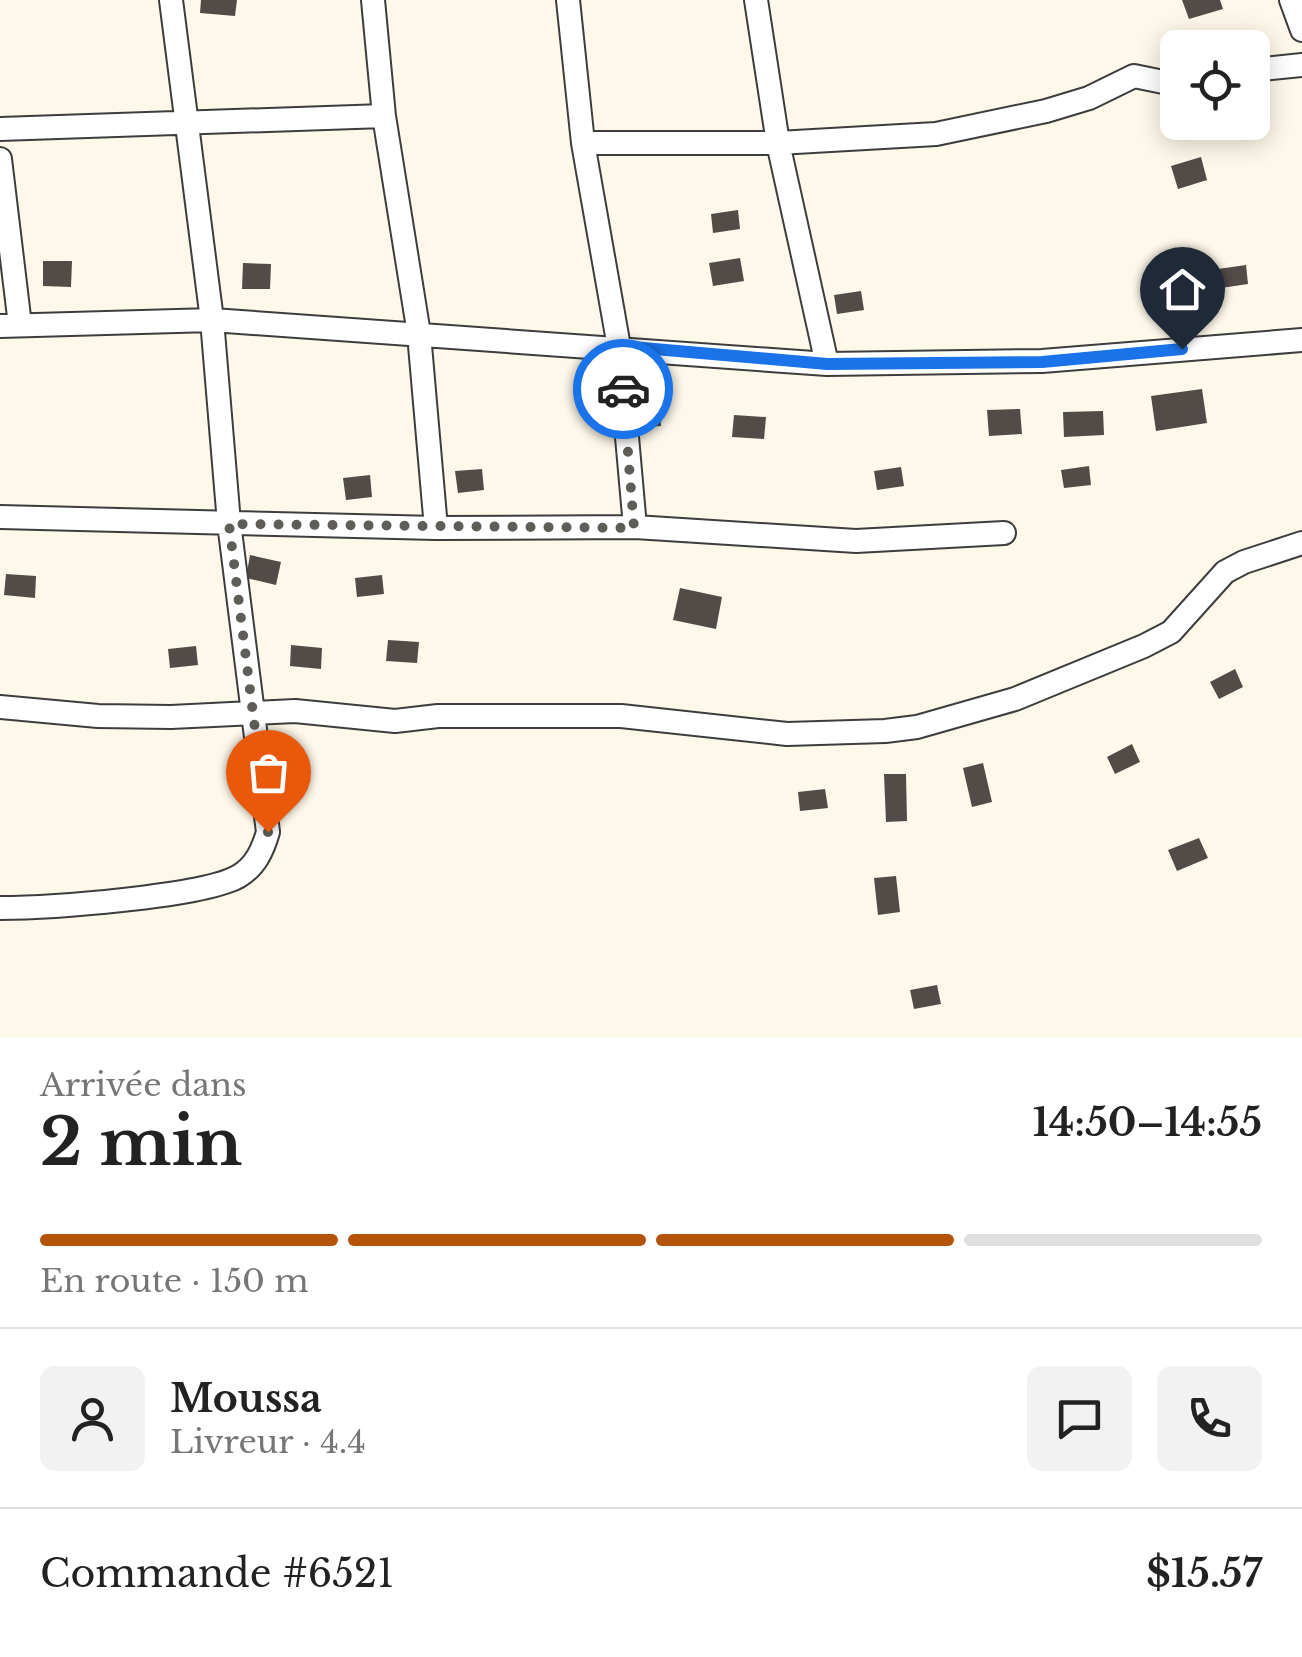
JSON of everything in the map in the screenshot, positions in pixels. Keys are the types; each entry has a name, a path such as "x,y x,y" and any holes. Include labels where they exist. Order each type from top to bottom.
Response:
{"street":[{"path":"0,908 119,899 210,885 239,876 260,856 268,832 229,524 212,320 171,0"},
{"path":"373,0 384,116 419,334 436,528"},
{"path":"568,0 583,143 620,346 634,528"},
{"path":"756,0 778,143 827,364"},
{"path":"1291,0 1302,30"},
{"path":"1270,68 1302,64"},
{"path":"583,143 778,143 970,129 1089,98 1134,76 1160,82"},
{"path":"0,129 384,116"},
{"path":"0,159 10,326 212,320 620,346 827,364 1042,362 1302,340"},
{"path":"0,517 436,528 634,528 856,541 1004,533"},
{"path":"0,707 98,716 295,711 395,721 438,716 621,716 788,734 917,727 1015,699 1144,646 1171,632 1224,572 1302,543"}],"building":[{"path":"201,0 237,0 235,16 200,13"},
{"path":"1182,0 1220,0 1223,9 1189,19"},
{"path":"1201,157 1207,180 1178,189 1171,166"},
{"path":"738,210 740,229 713,233 711,214"},
{"path":"740,258 744,281 713,286 709,263"},
{"path":"43,261 72,261 71,287 43,286"},
{"path":"243,263 271,264 270,289 242,289"},
{"path":"1246,265 1248,284 1221,288 1218,269"},
{"path":"861,291 864,310 837,314 834,295"},
{"path":"1202,389 1207,423 1156,431 1151,396"},
{"path":"660,407 661,426 634,428 633,409"},
{"path":"1020,409 1022,434 989,436 987,410"},
{"path":"1103,411 1104,435 1064,437 1063,412"},
{"path":"734,415 766,417 764,439 732,437"},
{"path":"1089,466 1091,485 1064,488 1061,470"},
{"path":"901,467 904,486 877,490 874,471"},
{"path":"482,469 484,490 458,493 455,471"},
{"path":"370,475 372,497 346,500 343,478"},
{"path":"250,555 281,562 276,585 246,578"},
{"path":"6,574 36,576 35,598 4,595"},
{"path":"382,575 384,594 357,597 355,578"},
{"path":"680,588 722,597 716,629 673,620"},
{"path":"388,640 419,642 417,663 386,661"},
{"path":"291,645 322,648 321,669 290,666"},
{"path":"196,646 198,665 170,668 168,649"},
{"path":"1235,669 1243,687 1219,699 1210,682"},
{"path":"1132,744 1140,762 1115,774 1107,757"},
{"path":"983,763 992,802 972,807 963,768"},
{"path":"884,774 906,774 907,821 886,822"},
{"path":"825,789 828,808 800,811 798,792"},
{"path":"1199,838 1208,858 1177,871 1168,850"},
{"path":"896,876 900,912 878,915 874,878"},
{"path":"937,985 941,1004 914,1009 910,990"}],"way so far":[{"path":"268,832 229,524 634,528 623,389"}],"route":[{"path":"623,389 620,346 827,364 1042,362 1182,349"}]}
